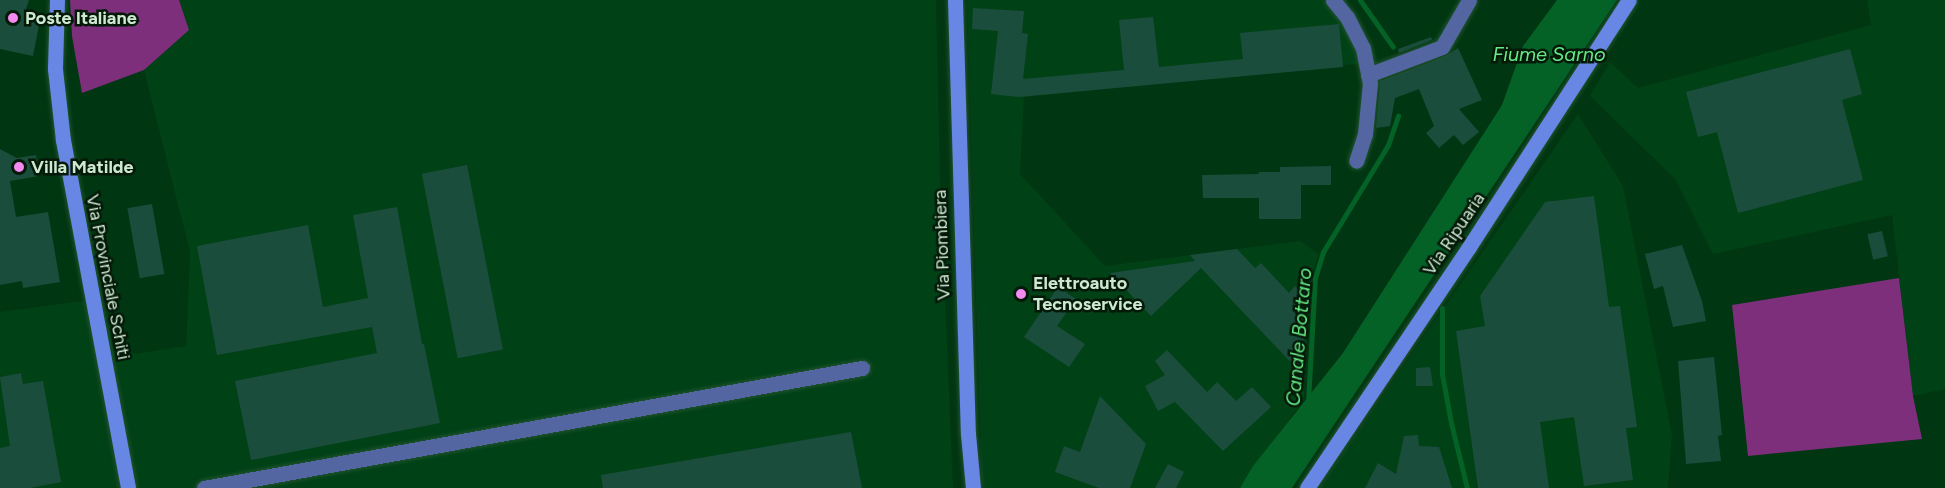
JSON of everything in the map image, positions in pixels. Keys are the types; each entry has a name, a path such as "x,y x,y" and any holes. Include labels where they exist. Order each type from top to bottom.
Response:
{"street":[{"name":"Via Provinciale Schiti","path":"57,0 55,69 63,140 128,488"},
{"name":"Via Piombiera","path":"955,0 968,422 973,488"},
{"path":"1333,0 1347,17 1363,48 1368,75 1365,134 1356,161"},
{"path":"1368,75 1442,47 1469,0"},
{"name":"Via Ripuaria","path":"1307,488 1469,247 1629,0"},
{"path":"204,488 862,368"}],"shaded area":[{"path":"70,0 179,0 189,30 144,70 82,93 72,36"},
{"path":"179,0 936,0 940,178 953,488 0,488 0,312 82,301 134,354 186,346 190,252 144,70 189,30"},
{"path":"967,0 1346,0 1376,57 1357,64 1024,97 1020,174 1105,266 1300,241 1319,254 1309,283 1304,399 1240,488 982,488"},
{"path":"1867,0 1945,0 1945,389 1913,396 1892,215 1713,254 1675,179 1590,96 1610,62 1638,88 1871,25"},
{"path":"1578,114 1623,186 1672,435 1668,488 1319,488"},
{"path":"1899,278 1913,396 1922,439 1748,456 1732,305"}],"water":[{"name":"Fiume Sarno","path":"1557,0 1617,0 1292,488 1240,488 1253,466 1343,353 1502,105 1523,46"}],"building":[{"path":"0,0 29,0 25,12 41,15 33,56 0,49"},
{"path":"973,8 1024,11 1022,33 1028,34 1023,79 1124,70 1119,20 1153,17 1159,67 1243,59 1240,33 1339,24 1343,67 1019,97 991,94 998,31 972,29"},
{"path":"1431,37 1432,40 1399,53 1398,49"},
{"path":"1458,48 1482,100 1459,109 1479,132 1463,145 1454,135 1439,148 1426,133 1434,126 1419,89 1395,98 1390,126 1376,128 1380,81 1445,56"},
{"path":"1850,49 1862,94 1842,100 1863,180 1738,213 1717,132 1698,137 1686,92"},
{"path":"0,149 17,158 36,155 39,176 10,181 16,217 48,212 60,282 23,288 22,281 0,285"},
{"path":"467,165 503,350 458,358 422,174"},
{"path":"1331,166 1331,185 1301,185 1301,219 1259,219 1259,198 1203,198 1202,175 1259,174 1259,172 1280,172 1280,167"},
{"path":"1594,196 1609,307 1620,306 1637,427 1626,428 1633,480 1584,486 1574,417 1540,422 1549,488 1478,488 1456,331 1485,326 1480,296 1545,202"},
{"path":"152,204 164,274 140,278 127,208"},
{"path":"397,207 422,344 424,344 440,423 251,460 235,381 377,353 372,327 217,355 197,246 308,225 323,307 368,298 353,215"},
{"path":"1882,231 1888,256 1873,260 1867,234"},
{"path":"1682,245 1702,301 1706,321 1673,327 1663,286 1654,289 1645,254"},
{"path":"1237,249 1255,268 1261,263 1289,293 1295,286 1307,298 1293,311 1304,323 1303,375 1201,268 1151,316 1110,273 1195,261 1190,255"},
{"path":"1058,287 1076,299 1057,326 1085,344 1069,367 1024,337"},
{"path":"1167,350 1207,392 1217,382 1236,401 1252,387 1271,407 1223,451 1175,402 1158,411 1145,386 1165,375 1155,361"},
{"path":"1714,357 1722,435 1718,436 1721,461 1686,464 1678,361"},
{"path":"1430,367 1433,386 1416,386 1416,368"},
{"path":"21,373 23,384 43,381 61,482 30,488 0,488 0,448 10,446 0,377"},
{"path":"1100,396 1146,444 1130,488 1099,488 1055,472 1064,446 1080,452"},
{"path":"851,432 862,488 603,488 601,475"},
{"path":"1418,435 1419,446 1439,447 1452,488 1365,488 1378,463 1396,474 1404,436"},
{"path":"1168,464 1184,472 1176,488 1155,488"}],"waterway":[{"name":"Canale Bottaro","path":"1360,0 1393,47"},
{"name":"Canale Bottaro","path":"1308,402 1315,278 1323,252 1388,145 1398,116"},
{"path":"1442,308 1442,374 1467,488"}],"place":[{"name":"Poste Italiane","path":"13,18"},
{"name":"Villa Matilde","path":"19,167"},
{"name":"Elettroauto Tecnoservice","path":"1021,294"}]}
